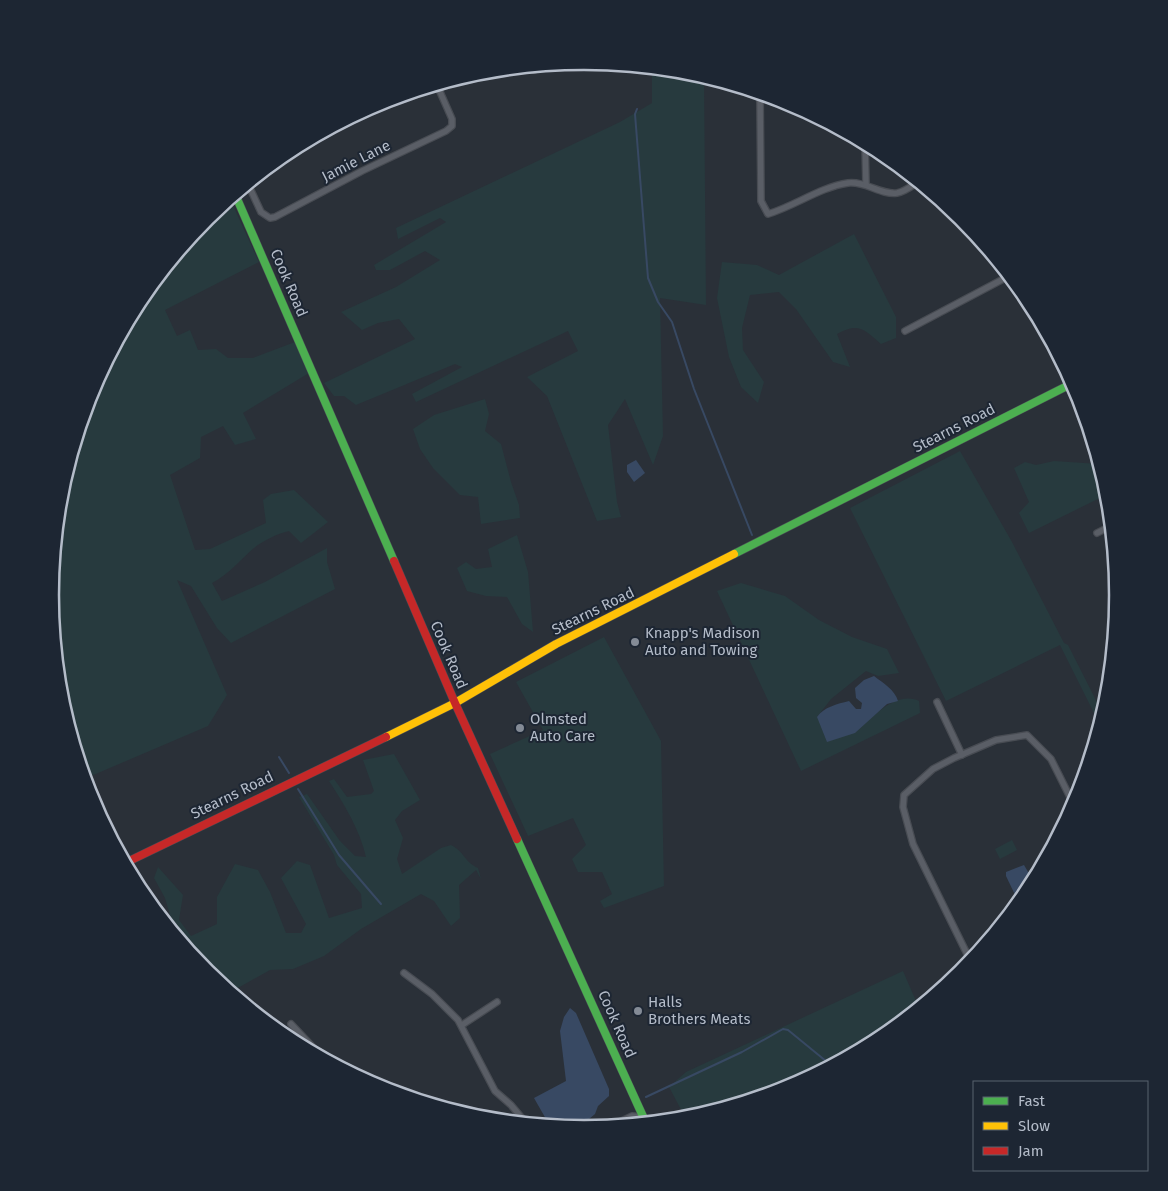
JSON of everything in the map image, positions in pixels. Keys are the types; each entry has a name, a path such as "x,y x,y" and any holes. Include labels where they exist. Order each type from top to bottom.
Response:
{"main road":[{"name":"Cook Road","path":"238,201 455,703 644,1117"},
{"name":"Stearns Road","path":"131,861 455,703 556,644 1066,387"}],"street":[{"name":"Jamie Lane","path":"251,190 261,212 270,218 446,131 452,126 452,119 439,91"},
{"path":"760,101 761,201 768,214 834,186 850,183 866,184 883,192 898,193 912,185"},
{"path":"865,152 866,184"},
{"path":"905,331 1003,279"},
{"path":"1097,533 1105,529"},
{"path":"937,702 962,755"},
{"path":"967,954 913,844 903,807 904,795 933,769 996,740 1027,734 1051,759 1069,796"},
{"path":"404,973 432,994 462,1025 495,1091 521,1117"},
{"path":"462,1025 497,1002"},
{"path":"291,1024 308,1042"},
{"path":"625,1119 632,1116 638,1118"}],"green space":[{"path":"652,75 704,84 706,305 660,298 663,436 653,465 625,399 608,425 617,502 621,517 597,521 547,396 527,377 578,351 568,331 416,402 412,394 462,367 455,364 356,405 344,396 334,396 324,383 415,339 399,319 378,323 362,330 341,312 396,287 440,260 425,251 390,270 376,270 374,265 446,222 440,218 398,239 396,228 620,122 652,103"},
{"path":"233,206 259,262 165,310 177,336 190,330 198,350 216,349 228,358 253,358 295,342 309,373 243,413 256,439 235,445 223,426 201,437 200,458 170,475 195,550 210,549 266,523 263,500 271,494 294,490 328,522 301,543 289,531 258,545 229,571 212,583 222,601 265,582 327,548 327,562 335,589 231,643 217,628 191,586 177,580 227,695 208,726 91,776 77,731 63,664 60,630 60,561 63,527 77,460 99,394 113,363 147,304 167,276 189,249"},
{"path":"854,234 896,317 896,338 881,344 861,329 851,328 845,330 837,334 850,367 833,362 796,309 779,292 750,295 742,328 743,350 764,382 758,403 741,387 729,357 717,298 722,262 757,265 779,275"},
{"path":"485,399 489,414 485,431 501,444 519,505 520,518 481,524 478,497 460,495 433,468 420,449 413,429 434,415"},
{"path":"960,451 1012,542 1064,643 1068,645 1098,703 1095,715 1060,645 946,701 850,508"},
{"path":"1054,461 1092,464 1100,498 1029,533 1019,513 1029,502 1014,468 1025,462 1036,465"},
{"path":"517,535 528,572 533,632 522,624 507,597 486,596 467,591 457,568 466,562 476,569 492,567 488,549"},
{"path":"741,583 785,596 819,620 852,637 887,649 899,673 878,676 866,671 831,699 817,717 855,733 884,708 901,699 919,701 920,713 801,771 717,591"},
{"path":"604,637 661,741 664,886 604,908 600,901 612,894 602,872 578,872 572,859 586,845 573,818 528,836 490,754 543,730 516,682"},
{"path":"394,754 420,800 402,811 395,820 403,838 397,859 402,874 441,848 451,845 478,868 481,879 476,870 459,885 460,918 451,926 434,901 421,894 361,929 324,956 293,969 270,970 237,989 189,942 172,921 165,898 154,878 158,867 183,895 179,920 191,936 217,924 217,897 235,864 258,870 270,892 286,933 301,933 306,924 281,878 297,861 310,865 329,918 362,908 361,894 337,865 334,855 299,797 307,794 340,841 355,856 366,857 356,827 329,781 334,779 347,797 371,794 374,791 363,760"},
{"path":"1012,840 1017,850 1000,859 995,849"},
{"path":"903,971 916,1002 876,1032 816,1067 753,1093 682,1112 669,1087 686,1072"}],"water":[{"path":"636,460 645,473 634,482 627,472 627,465"},
{"path":"874,676 891,690 898,701 887,704 855,733 827,742 817,717 827,708 849,701 856,709 861,709 862,703 856,698 855,688 864,680"},
{"path":"1024,865 1029,874 1015,895 1006,876 1006,872"},
{"path":"570,1008 576,1013 609,1089 609,1096 598,1106 595,1114 587,1121 546,1120 534,1098 566,1081 560,1031 564,1017"}],"waterway":[{"path":"637,109 635,114 648,278 658,302 672,322 694,389 752,535"},
{"path":"279,757 289,773"},
{"path":"298,789 339,855 381,904"},
{"path":"646,1097 742,1052 783,1029 788,1030 826,1061"}],"traffic: fast":[{"path":"238,201 394,561"},
{"path":"734,554 1066,387"},
{"path":"517,839 643,1117"}],"traffic: slow":[{"path":"386,737 455,703 556,644 734,554"}],"traffic: jam":[{"path":"394,561 455,703 517,839"},
{"path":"130,860 386,737"}],"place":[{"name":"Knapp's Madison Auto and Towing","path":"635,642"},
{"name":"Olmsted Auto Care","path":"520,728"},
{"name":"Halls Brothers Meats","path":"638,1011"}]}
